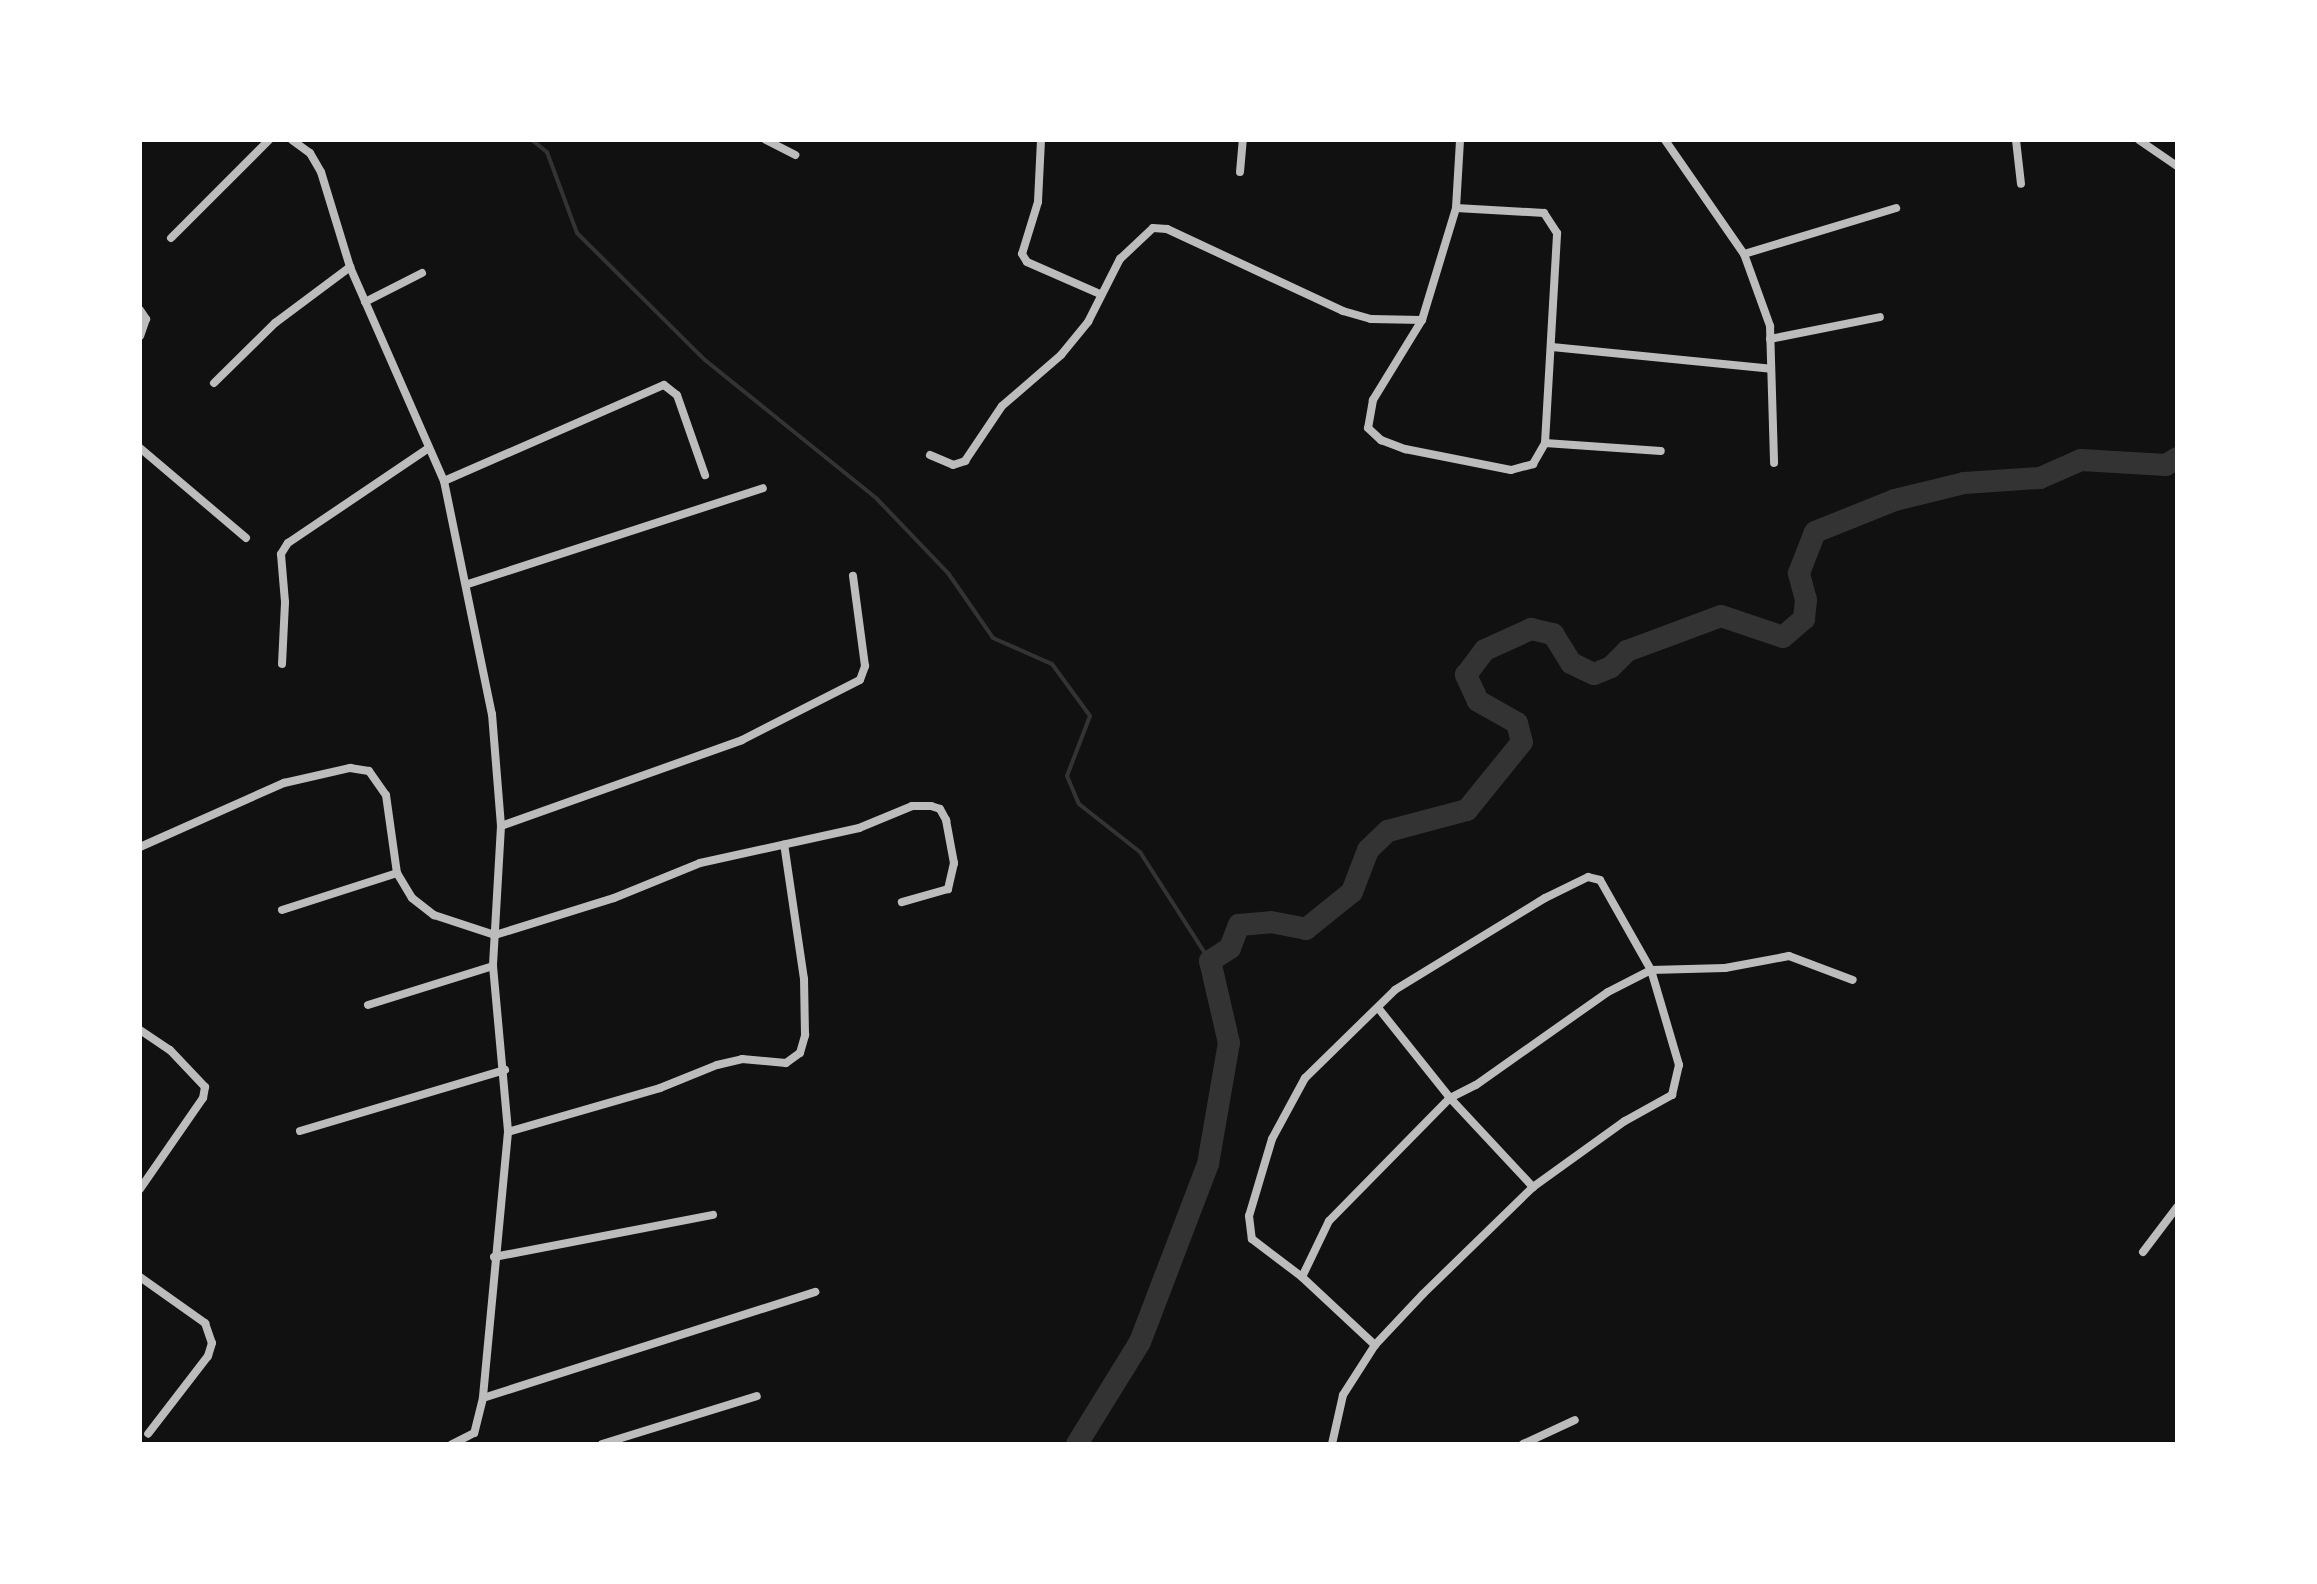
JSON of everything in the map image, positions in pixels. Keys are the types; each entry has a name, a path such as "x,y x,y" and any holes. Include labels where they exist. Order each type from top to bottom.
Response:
{"street":[{"path":"171,238 269,140"},
{"path":"292,140 310,153 322,172 350,266 444,481 492,714 501,826 493,966 508,1132 482,1398 474,1432 481,1444"},
{"path":"766,140 796,154"},
{"path":"1041,140 1038,202 1022,254 1027,262 1100,294"},
{"path":"1240,172 1244,140"},
{"path":"1456,208 1544,213 1553,221 1559,241 1546,443 1532,464 1511,470 1405,448 1380,440 1368,428 1372,400 1422,320 1456,208 1460,140"},
{"path":"1665,140 1744,254 1770,339 1774,463"},
{"path":"2016,140 2020,184"},
{"path":"2139,140 2177,166"},
{"path":"1744,254 1896,208"},
{"path":"930,455 954,465 965,461 1002,406 1061,355 1088,322 1120,259 1146,230 1166,229 1342,311 1370,319 1422,320"},
{"path":"214,383 276,322 350,266"},
{"path":"366,302 422,273"},
{"path":"140,310 146,319 140,336"},
{"path":"1770,339 1880,317"},
{"path":"1552,347 1771,370"},
{"path":"444,481 664,385 678,395 705,476"},
{"path":"1546,443 1661,450"},
{"path":"140,448 246,538"},
{"path":"282,664 285,602 281,554 288,542 429,448"},
{"path":"468,584 763,488"},
{"path":"501,826 742,740 860,680 865,666 853,576"},
{"path":"140,847 284,783 350,768 368,771 386,795 397,873 412,898 434,915 495,936 614,898 700,863 859,828 912,806 940,809 954,863 948,889 902,902"},
{"path":"508,1132 660,1088 690,1072 742,1058 786,1062 800,1053 804,980 784,844"},
{"path":"282,910 397,873"},
{"path":"1332,1444 1342,1396 1374,1345 1533,1186 1625,1121 1672,1095 1679,1065 1651,970 1613,896 1600,880 1588,877 1545,898 1395,990 1380,1009 1305,1078 1272,1138 1248,1216 1252,1239 1302,1277 1374,1345"},
{"path":"1302,1277 1329,1221 1450,1098 1476,1085 1608,992 1651,970 1726,968 1789,956 1853,980"},
{"path":"368,1005 493,966"},
{"path":"1380,1009 1450,1098 1533,1186"},
{"path":"140,1030 170,1050 205,1087 203,1098 140,1189"},
{"path":"300,1132 505,1070"},
{"path":"2144,1252 2177,1208"},
{"path":"494,1258 713,1215"},
{"path":"140,1277 204,1322 212,1344 208,1356 148,1434"},
{"path":"482,1398 816,1292"},
{"path":"602,1444 758,1396"},
{"path":"1523,1444 1575,1420"},
{"path":"452,1444 474,1432"}],"waterway":[{"path":"532,140 547,152 577,233 705,360 877,499 948,573 993,638 1052,664 1090,716 1067,776 1079,804 1140,852 1210,961"},
{"path":"1077,1444 1140,1342 1208,1164 1229,1043 1210,961 1230,948 1239,925 1271,922 1306,929 1352,892 1368,850 1388,831 1467,810 1522,742 1517,723 1478,701 1466,675 1485,650 1531,629 1553,634 1571,663 1594,674 1611,667 1627,651 1721,616 1783,637 1804,619 1806,600 1799,573 1815,532 1895,500 1964,483 2040,478 2081,460 2166,465 2177,458"}]}
